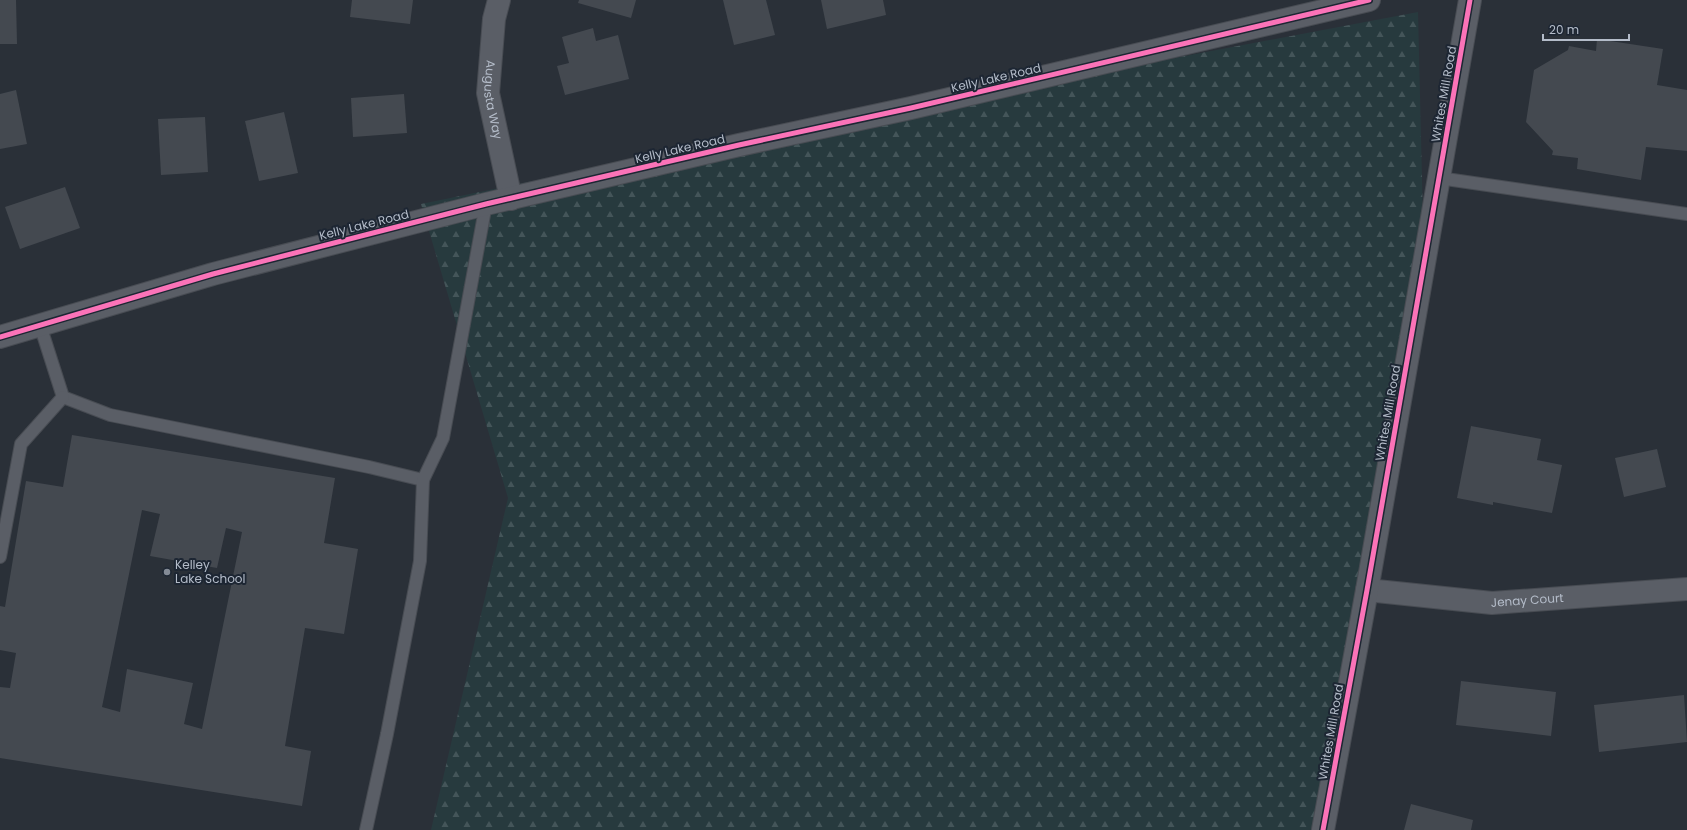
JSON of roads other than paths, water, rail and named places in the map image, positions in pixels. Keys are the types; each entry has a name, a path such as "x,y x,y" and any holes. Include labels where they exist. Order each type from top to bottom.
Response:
{"street":[{"name":"Augusta Way","path":"499,0 494,19 488,93 511,198"},
{"name":"Kelly Lake Road","path":"0,337 214,274 486,204 731,147 926,104 1369,0"},
{"name":"Whites Mill Road","path":"1323,830 1367,590 1470,0"},
{"name":"Jenay Court","path":"1367,590 1492,603 1687,589"}],"lane":[{"path":"1439,178 1687,214"},
{"path":"366,830 387,734 420,561 423,480 443,438 486,204"},
{"path":"40,325 63,397"},
{"path":"63,397 110,415 369,467 423,480"},
{"path":"0,557 21,444 63,397"}],"place":[{"name":"Kelley Lake School","path":"167,572"}]}
